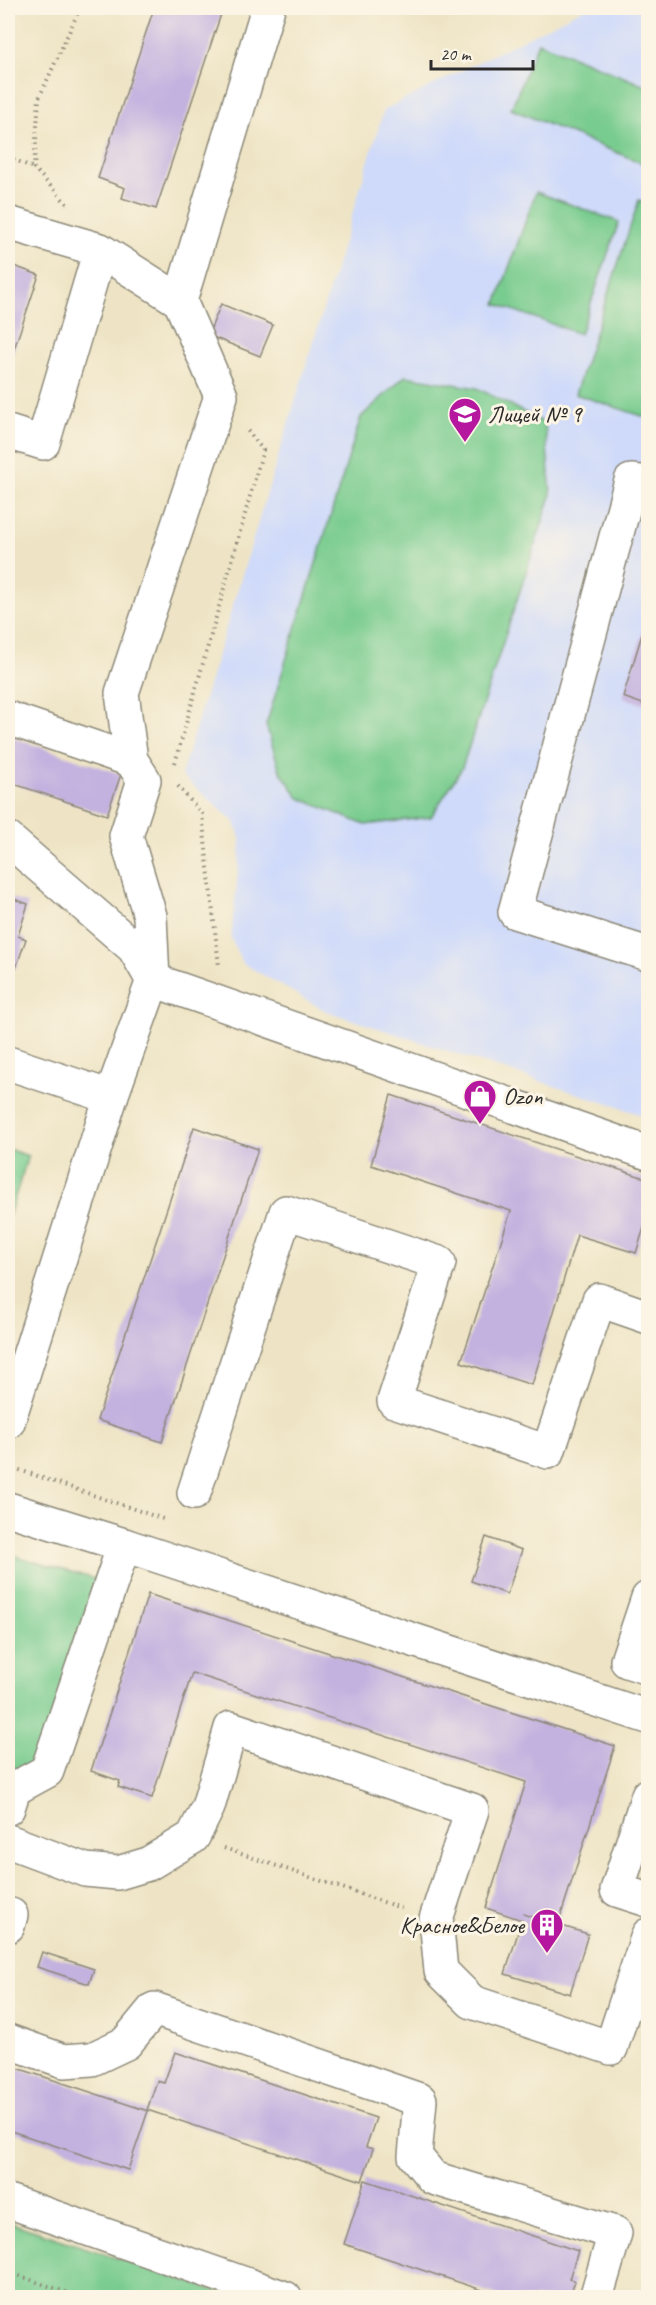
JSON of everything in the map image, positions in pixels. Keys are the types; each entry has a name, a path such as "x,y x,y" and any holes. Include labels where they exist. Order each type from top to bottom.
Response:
{"lane":[{"path":"180,301 268,8"},
{"path":"8,223 100,250 180,301 221,396 123,693 132,760 144,780 126,836 150,916 153,980 13,1381 8,1422"},
{"path":"8,432 44,443 100,250"},
{"path":"648,483 631,481 515,912 648,954"},
{"path":"8,718 132,760"},
{"path":"8,840 134,948 153,980 648,1153"},
{"path":"8,1063 111,1097"},
{"path":"194,1493 286,1212 439,1263 394,1401 548,1452 599,1300 648,1317"},
{"path":"8,1509 648,1717"},
{"path":"8,1808 14,1789 47,1771 124,1545"},
{"path":"648,1598 627,1661 648,1668"},
{"path":"8,1841 85,1870 118,1873 148,1864 193,1837 208,1806 231,1728 472,1810 436,1919 441,1971 472,2001 611,2048 648,1935"},
{"path":"648,1795 617,1890 648,1900"},
{"path":"8,2042 63,2061 92,2059 126,2043 154,2009 420,2100 415,2156 434,2178 615,2233 596,2298"},
{"path":"8,2201 285,2298"}],"path":[{"path":"34,168 39,98 80,8"},
{"path":"8,157 34,168 70,208"},
{"path":"174,765 263,450 221,396"},
{"path":"177,784 202,814 224,1006"},
{"path":"193,1837 436,1919"},
{"path":"8,2272 83,2298"}],"shaded area":[{"name":"Лицей № 9","path":"585,8 648,8 648,1117 326,1011 242,963 231,938 241,841 235,822 181,775 384,110"}],"green space":[{"path":"538,42 648,87 648,146 642,163 511,109"},
{"path":"536,192 619,222 580,334 496,304"},
{"path":"639,200 648,204 648,418 575,394"},
{"path":"405,376 477,388 545,423 551,496 462,768 431,817 365,825 299,798 280,771 266,725 361,417"},
{"path":"8,1149 28,1156 8,1219"},
{"path":"12,1555 99,1580 38,1760 8,1779 8,1567"},
{"path":"8,2222 235,2297 8,2297"}],"building":[{"path":"154,8 223,8 156,209 122,198 125,188 98,178"},
{"path":"8,264 39,275 8,367"},
{"path":"221,304 273,325 260,356 208,335"},
{"path":"646,621 648,622 648,706 623,697"},
{"path":"8,736 121,774 107,815 8,782"},
{"path":"8,897 28,904 18,936 26,939 16,968 8,965"},
{"path":"391,1095 648,1179 648,1215 636,1253 577,1235 532,1385 461,1362 511,1211 371,1165"},
{"path":"194,1127 258,1149 162,1442 97,1420"},
{"path":"486,1537 522,1550 507,1594 471,1581"},
{"path":"148,1594 615,1746 558,1924 523,1914 588,1934 570,1994 505,1974 522,1920 486,1908 526,1782 192,1673 152,1798 118,1787 120,1781 91,1771"},
{"path":"42,1952 94,1969 89,1984 37,1967"},
{"path":"175,2052 376,2118 366,2147 373,2149 362,2181 147,2110 157,2081 164,2083"},
{"path":"8,2065 148,2111 128,2170 8,2130"},
{"path":"365,2180 578,2251 569,2279 575,2281 569,2298 506,2298 344,2244"}],"place":[{"name":"Лицей № 9","path":"465,443"},
{"name":"Ozon","path":"480,1125"},
{"name":"Красное&Белое","path":"547,1954"}]}
